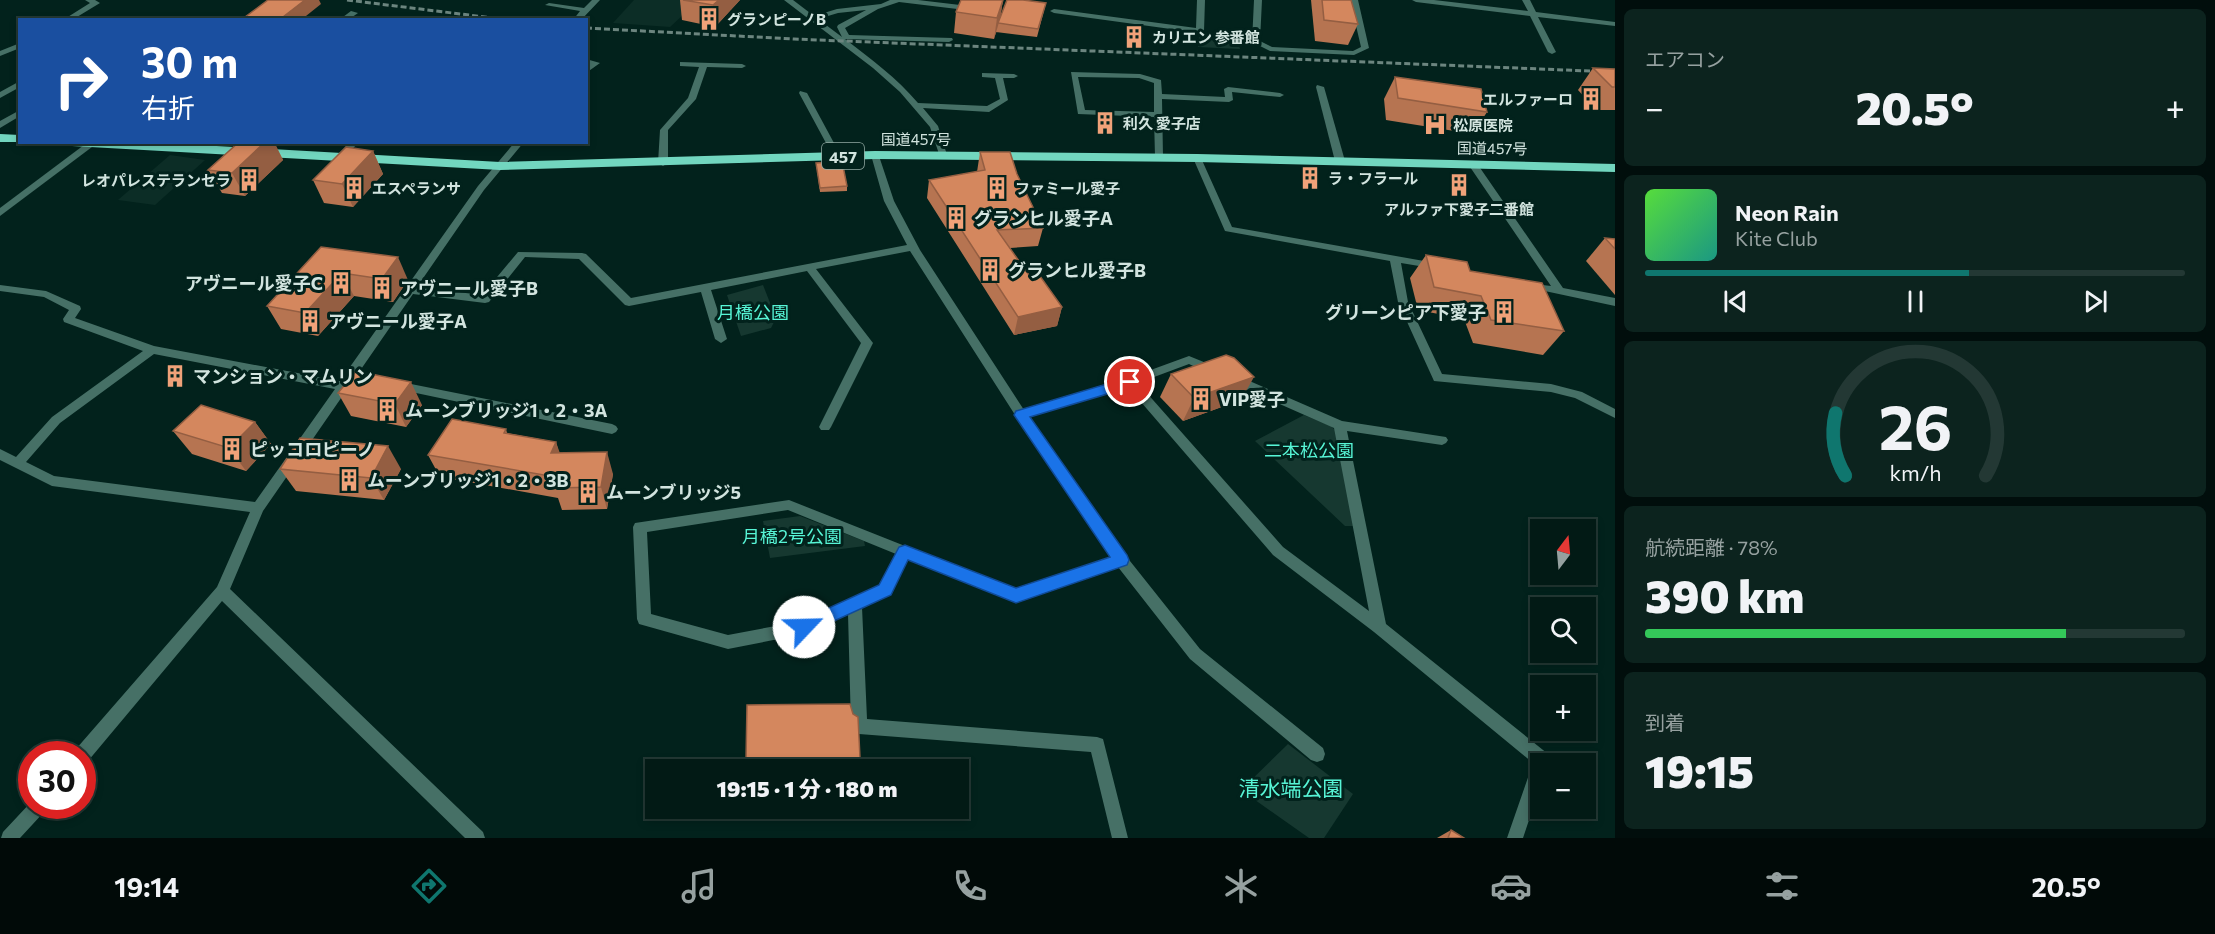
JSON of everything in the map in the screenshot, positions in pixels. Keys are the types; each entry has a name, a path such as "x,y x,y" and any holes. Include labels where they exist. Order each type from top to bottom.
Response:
{"highway":[{"path":"0,138 18,139"},
{"name":"国道457号","path":"92,144 171,145 339,158 500,166 943,155 1160,157 1615,168"}],"street":[{"path":"578,18 596,0"},
{"path":"788,0 876,66 917,105 934,126 943,155"},
{"path":"950,40 846,37 841,27 875,8 898,0 987,11"},
{"path":"1054,11 1200,31 1201,0"},
{"path":"1258,0 1256,42 1270,50 1354,53 1365,48 1354,0"},
{"path":"1416,0 1615,24"},
{"path":"1526,0 1552,52"},
{"path":"69,18 96,1"},
{"path":"812,19 851,4 875,8"},
{"path":"549,5 586,10"},
{"path":"345,18 354,13"},
{"path":"0,54 18,46"},
{"path":"588,61 596,63 588,69"},
{"path":"683,64 742,66"},
{"path":"663,163 664,130 692,99 704,65"},
{"path":"1158,115 1081,112 1074,74 1140,76 1158,82 1160,157"},
{"path":"985,75 1014,76"},
{"path":"917,105 989,108 1004,100 999,76"},
{"path":"0,96 18,84"},
{"path":"1320,87 1340,161"},
{"path":"1158,96 1229,100 1228,88 1280,95"},
{"path":"803,93 837,156"},
{"path":"0,125 18,113"},
{"path":"0,213 92,144"},
{"path":"339,158 353,144"},
{"path":"94,741 222,591 258,508 351,380 481,188 518,144"},
{"path":"875,155 889,201 913,247 1021,415 1121,560 1194,654 1317,754"},
{"path":"1197,158 1228,229 1443,267"},
{"path":"1473,164 1560,291"},
{"path":"411,290 485,299 522,254 582,256 629,302 913,247"},
{"path":"1395,258 1403,302 1438,378 1551,388 1578,395 1615,414"},
{"path":"809,267 867,343 825,427"},
{"path":"1513,281 1615,302"},
{"path":"0,288 46,294 76,309 68,319 152,350 351,380"},
{"path":"705,288 721,339"},
{"path":"18,463 56,420 152,350"},
{"path":"1021,415 1130,382 1189,360 1340,425 1442,440"},
{"path":"384,382 612,429"},
{"path":"1130,382 1278,551 1379,627 1533,753"},
{"path":"1340,425 1379,627"},
{"path":"0,454 52,481 258,508"},
{"path":"905,551 885,590 804,627 728,642 644,619 640,527 789,505 905,551 1016,596 1121,560"},
{"path":"222,591 477,838"},
{"path":"855,604 860,726 1097,745 1120,838"},
{"path":"1515,838 1530,795"},
{"path":"9,838 26,819"}],"shaded area":[{"path":"634,0 699,0 670,27 613,23"},
{"path":"170,155 205,160 155,205 118,200"}],"green space":[{"path":"1199,37 1238,43 1240,49 1198,47"},
{"name":"月橋公園","path":"763,285 776,318 771,328 741,336 727,295"},
{"name":"二本松公園","path":"1304,415 1331,426 1337,432 1355,526 1345,526 1255,441"},
{"name":"月橋2号公園","path":"800,516 864,541 865,546 770,558 763,521"},
{"name":"清水端公園","path":"1288,744 1353,794 1324,838 1309,838 1241,790"}],"building":[{"path":"268,0 305,0 282,18 244,18"},
{"path":"683,0 719,0 713,5"},
{"path":"961,0 1003,0 997,18 956,12"},
{"path":"1007,0 1046,3 1038,29 998,23"},
{"path":"1322,0 1351,0 1358,24 1324,20"},
{"path":"1593,68 1615,69 1615,87 1612,87"},
{"path":"1395,77 1481,89 1487,112 1398,98"},
{"path":"237,144 263,144 232,173 208,170"},
{"path":"346,147 373,151 342,184 313,180"},
{"path":"980,152 1010,152 1017,174 1043,228 997,230 1031,278 1040,276 1062,307 1018,317 929,180 985,170"},
{"path":"842,161 847,186 820,188 816,163"},
{"path":"1605,238 1615,239 1615,249"},
{"path":"321,247 398,257 382,279 342,273 305,313 267,306"},
{"path":"1426,255 1467,262 1470,271 1542,283 1564,331 1491,320 1481,296 1434,287"},
{"path":"1226,355 1234,358 1254,377 1194,398 1171,374"},
{"path":"356,371 411,382 395,404 338,393"},
{"path":"201,405 255,422 229,448 173,431"},
{"path":"452,419 506,429 504,433 556,442 551,453 607,452 601,487 554,488 556,477 428,455"},
{"path":"300,438 388,446 371,478 280,469"},
{"path":"850,704 853,714 858,717 860,758 746,759 747,705"},
{"path":"1451,830 1464,838 1448,838"}],"railway":[{"path":"347,0 493,18"},
{"path":"588,28 794,39 1615,72"}],"place":[{"name":"グランピーノB","path":"709,19"},
{"name":"カリエン 参番館","path":"1134,37"},
{"name":"エルファーロ","path":"1591,99"},
{"name":"利久 愛子店","path":"1105,123"},
{"name":"松原医院","path":"1435,125"},
{"name":"ラ・フラール","path":"1310,178"},
{"name":"レオパレステランセラ","path":"249,180"},
{"name":"アルファ下愛子二番館","path":"1459,185"},
{"name":"エスペランサ","path":"354,188"},
{"name":"ファミール愛子","path":"997,188"},
{"name":"グランヒル愛子A","path":"956,218"},
{"name":"グランヒル愛子B","path":"990,270"},
{"name":"アヴニール愛子C","path":"341,283"},
{"name":"アヴニール愛子B","path":"382,288"},
{"name":"グリーンピア下愛子","path":"1504,312"},
{"name":"アヴニール愛子A","path":"310,321"},
{"name":"マンション・マムリン","path":"175,376"},
{"name":"VIP愛子","path":"1201,399"},
{"name":"ムーンブリッジ1・2・3A","path":"387,410"},
{"name":"ピッコロピーノ","path":"232,449"},
{"name":"ムーンブリッジ1・2・3B","path":"349,480"},
{"name":"ムーンブリッジ5","path":"588,492"}],"route":[{"path":"804,627 885,590 905,551 1016,596 1121,560 1021,415 1130,382"}]}
